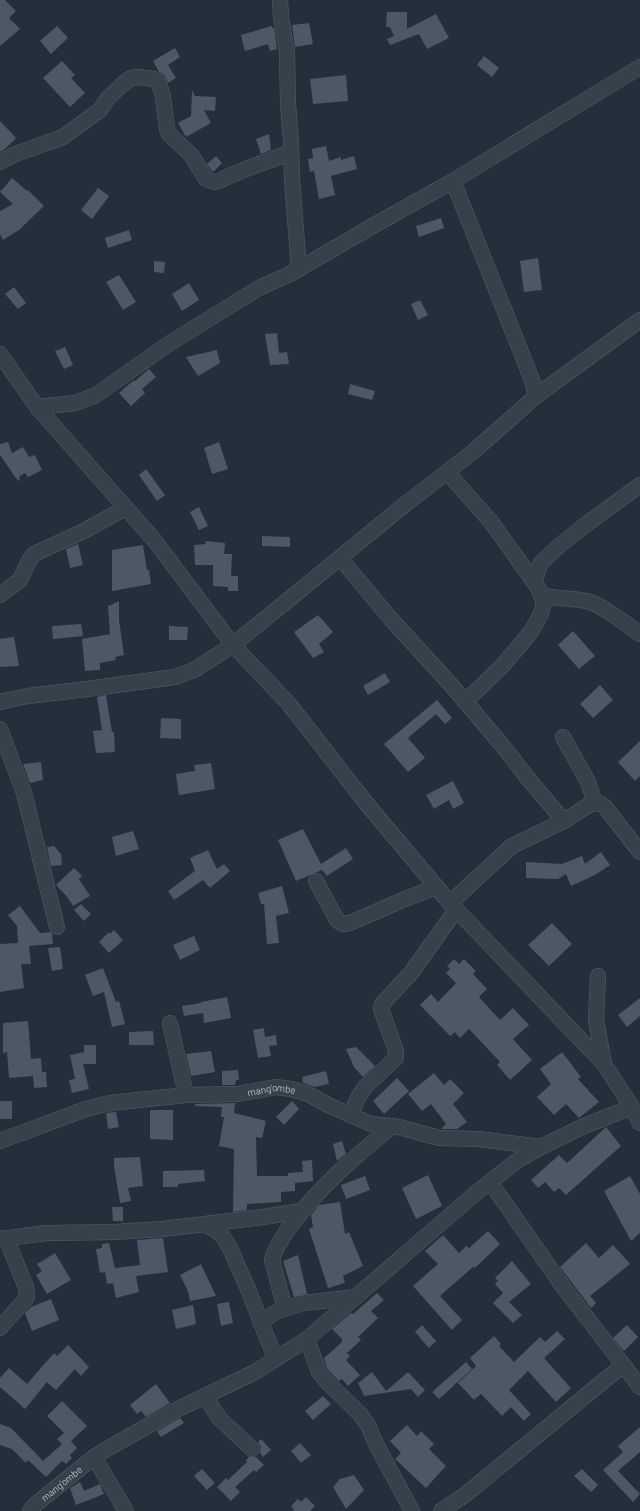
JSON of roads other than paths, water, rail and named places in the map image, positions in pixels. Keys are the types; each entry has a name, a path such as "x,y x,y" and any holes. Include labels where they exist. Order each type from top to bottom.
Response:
{"street":[{"path":"280,0 281,17 287,53 292,180 299,269"},
{"path":"37,407 64,405 89,399 170,343 252,292 287,276 453,181 640,68"},
{"path":"0,162 13,155 62,136 97,113 112,94 131,78 136,77 154,79 159,83 163,97 167,129 173,139 192,156 205,178 208,180 214,182 219,181 247,168 262,164 291,152"},
{"path":"453,181 492,276 532,380 536,396"},
{"path":"0,702 28,696 175,677 194,670 233,645 403,506 474,451 536,396 640,320"},
{"path":"0,354 37,407 155,541 233,645 289,704 366,803 453,907 604,1064 632,1107 640,1123"},
{"path":"447,472 492,523 534,581 544,600 541,614 531,632 502,665 465,702"},
{"path":"534,581 541,563 560,545 640,485"},
{"path":"0,595 18,582 34,554 84,531 125,508"},
{"path":"340,558 390,618 465,702 564,821"},
{"path":"541,595 552,598 572,599 592,603 615,616 640,634"},
{"path":"0,729 26,800 57,927"},
{"path":"563,737 586,777 595,803"},
{"path":"350,1115 359,1096 366,1087 396,1058 396,1051 381,1009 382,1004 411,973 453,907 512,846 564,821 592,803 595,803 605,807 640,852"},
{"path":"316,882 337,920 343,924 350,923 436,887"},
{"path":"598,976 596,1020 604,1064"},
{"path":"170,1023 186,1095"},
{"name":"mang'ombe","path":"0,1141 86,1109 110,1103 186,1095 238,1094 276,1088 291,1089 308,1094 328,1105 371,1124 393,1126 440,1138 479,1138 541,1147"},
{"name":"mang'ombe","path":"30,1511 36,1504 94,1457 176,1410 255,1372 307,1339 490,1182 518,1160 584,1126 632,1107"},
{"path":"285,1309 272,1260 279,1243 301,1211 365,1148 393,1126"},
{"path":"490,1182 564,1288 640,1387"},
{"path":"0,1328 27,1297 26,1287 3,1238 46,1233 114,1232 163,1229 301,1211"},
{"path":"206,1224 221,1234 229,1246 248,1289 275,1358"},
{"path":"260,1322 278,1311 303,1303 356,1297"},
{"path":"307,1339 319,1372 327,1382 360,1414 368,1425 375,1442 412,1511"},
{"path":"441,1511 465,1495 623,1365"},
{"path":"205,1396 219,1418 252,1449"},
{"path":"94,1457 126,1511"}]}
